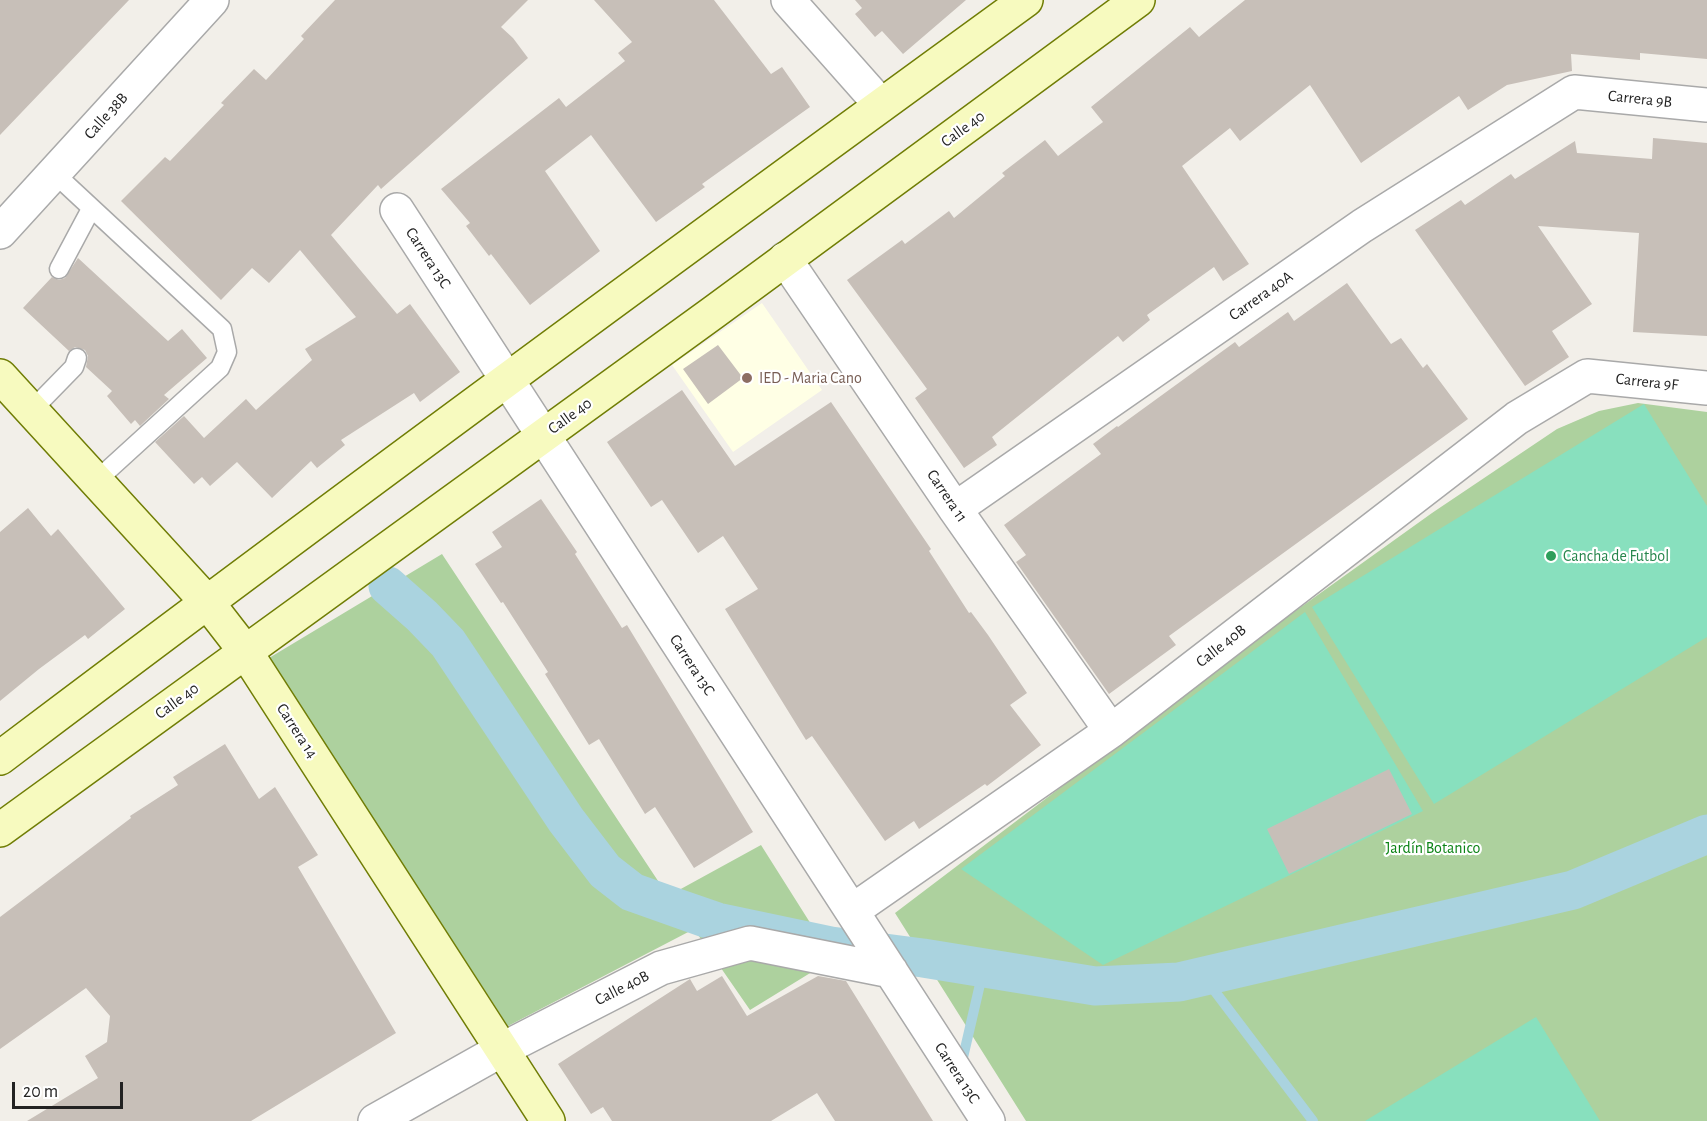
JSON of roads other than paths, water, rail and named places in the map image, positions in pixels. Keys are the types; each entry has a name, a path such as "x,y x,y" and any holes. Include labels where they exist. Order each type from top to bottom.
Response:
{"street":[{"name":"Calle 38B","path":"0,232 212,0"},
{"path":"788,0 881,105"},
{"path":"0,758 507,380 1026,0"},
{"name":"Calle 40","path":"0,830 1138,0"},
{"name":"Carrera 9B","path":"1574,92 1707,105"},
{"name":"Carrera 40A","path":"955,509 1362,226 1574,92"},
{"name":"Carrera 13C","path":"397,210 988,1121"},
{"name":"Carrera 11","path":"785,259 955,509 1111,731"},
{"name":"Carrera 14","path":"0,375 207,602 245,651 548,1121"},
{"name":"Carrera 9F","path":"1587,376 1707,388"},
{"name":"Calle 40B","path":"858,920 1111,731 1517,418 1587,376"},
{"name":"Calle 40B","path":"375,1121 503,1049 662,968 750,943 889,967"}],"lane":[{"path":"54,173 222,329 226,352 220,368 96,481"},
{"path":"59,269 91,208"},
{"path":"32,410 74,368 77,358"}],"waterway":[{"path":"388,586 448,643 566,820 605,871 632,892 717,922 831,946 923,958 1095,986 1179,982 1573,890 1707,834"},
{"path":"961,1066 984,967"},
{"path":"1204,977 1313,1121"}],"place":[{"name":"IED - Maria Cano","path":"747,378"},
{"name":"Cancha de Futbol","path":"1551,556"}],"park label":[{"name":"Jardín Botanico","path":"1433,848"}]}
